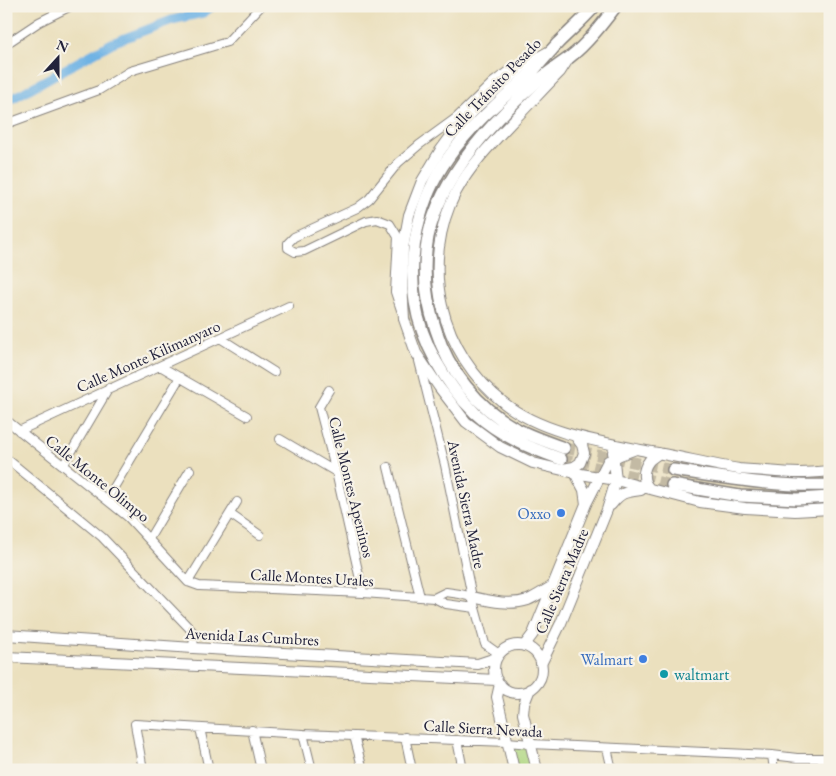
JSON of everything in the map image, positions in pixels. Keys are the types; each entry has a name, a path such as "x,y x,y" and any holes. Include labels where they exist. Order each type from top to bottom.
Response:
{"main road":[{"name":"Calle Tránsito Pesado","path":"561,459 512,440 489,424 476,414 459,395 442,371 427,342 418,316 413,278 414,245 424,203 438,174 458,145 594,6"},
{"name":"Calle Tránsito Pesado","path":"561,459 529,435 497,417 478,399 448,360 437,336 428,302 426,252 431,225 438,206 454,174 478,142 524,94 571,56 604,22 616,6"},
{"path":"673,470 758,483 802,486 830,485"},
{"path":"672,485 740,496 797,499 830,497"}],"street":[{"path":"6,44 61,8 71,6"},
{"path":"6,124 99,90 130,71 226,42 261,6"},
{"path":"550,51 508,71 492,83 456,118 398,163 369,199 357,208 294,237 288,243 288,248 295,252 304,251 366,221 377,219 390,224 398,237 395,292 417,354 466,422 500,447 533,463 561,459 574,467 580,463 584,453 582,445 576,436"},
{"path":"571,56 560,72 488,147 456,192 446,216 438,258 437,274 439,289 444,314 453,338 469,366 491,393 505,405 534,421 576,436 741,469 800,473 830,471"},
{"path":"404,319 402,248 409,216 422,181 454,132 479,105 526,64"},
{"name":"Calle Monte Kilimanyaro","path":"19,431 289,306"},
{"path":"220,338 274,372"},
{"name":"Avenida Sierra Madre","path":"417,354 445,465 475,608 485,644 498,656"},
{"path":"160,366 247,416"},
{"path":"107,499 180,378"},
{"path":"63,466 109,388"},
{"name":"Calle Montes Apeninos","path":"329,390 319,407 336,472 363,594"},
{"name":"Calle Monte Olimpo","path":"6,420 128,517 188,582"},
{"path":"280,439 336,472"},
{"path":"613,444 616,480"},
{"path":"613,458 637,449"},
{"path":"650,489 643,477 645,468 649,460 659,453"},
{"path":"6,458 102,537 192,631 194,636 193,648"},
{"name":"Calle Sierra Madre","path":"524,646 533,634 584,509 608,461 613,458"},
{"path":"561,459 575,473 584,490 584,509"},
{"path":"388,467 420,597"},
{"path":"149,538 190,470"},
{"path":"575,473 616,480 700,502 744,508 795,511 830,509"},
{"name":"Calle Sierra Madre","path":"541,664 561,623 607,510 616,480"},
{"path":"607,510 621,494 629,491 650,489"},
{"path":"188,582 237,502"},
{"path":"230,514 260,535"},
{"name":"Calle Montes Urales","path":"188,582 199,586 434,598 446,604 475,608"},
{"path":"472,596 491,601 518,602 533,598 553,586"},
{"name":"Calle Montes Urales","path":"434,598 446,592 472,596"},
{"name":"Avenida Las Cumbres","path":"6,635 193,648 478,664 498,656"},
{"path":"515,645 532,649 538,656 541,664 542,671 536,685 519,692 509,691 498,682 494,673 494,665 498,656 506,648 515,645"},
{"name":"Avenida Las Cumbres","path":"6,657 498,682"},
{"path":"498,682 497,697 514,770"},
{"path":"530,689 524,704 523,714 537,770"},
{"name":"Calle Sierra Nevada","path":"143,770 135,724 303,734 405,737 772,755 797,758 830,758"},
{"path":"200,728 209,770"},
{"path":"252,730 261,770"},
{"path":"303,734 312,770"},
{"path":"354,736 363,770"},
{"path":"405,737 412,770"},
{"path":"457,740 463,770"},
{"path":"607,748 612,770"},
{"path":"772,755 774,770"}],"green space":[{"path":"530,746 534,770 517,770 512,747"}],"waterway":[{"path":"6,102 112,43 172,20 203,13 213,6"}],"tunnel":[{"path":"564,448 673,470"},
{"path":"561,459 672,485"}],"place":[{"name":"Oxxo","path":"561,513"},
{"name":"Walmart","path":"643,659"},
{"name":"waltmart","path":"664,674"}]}
